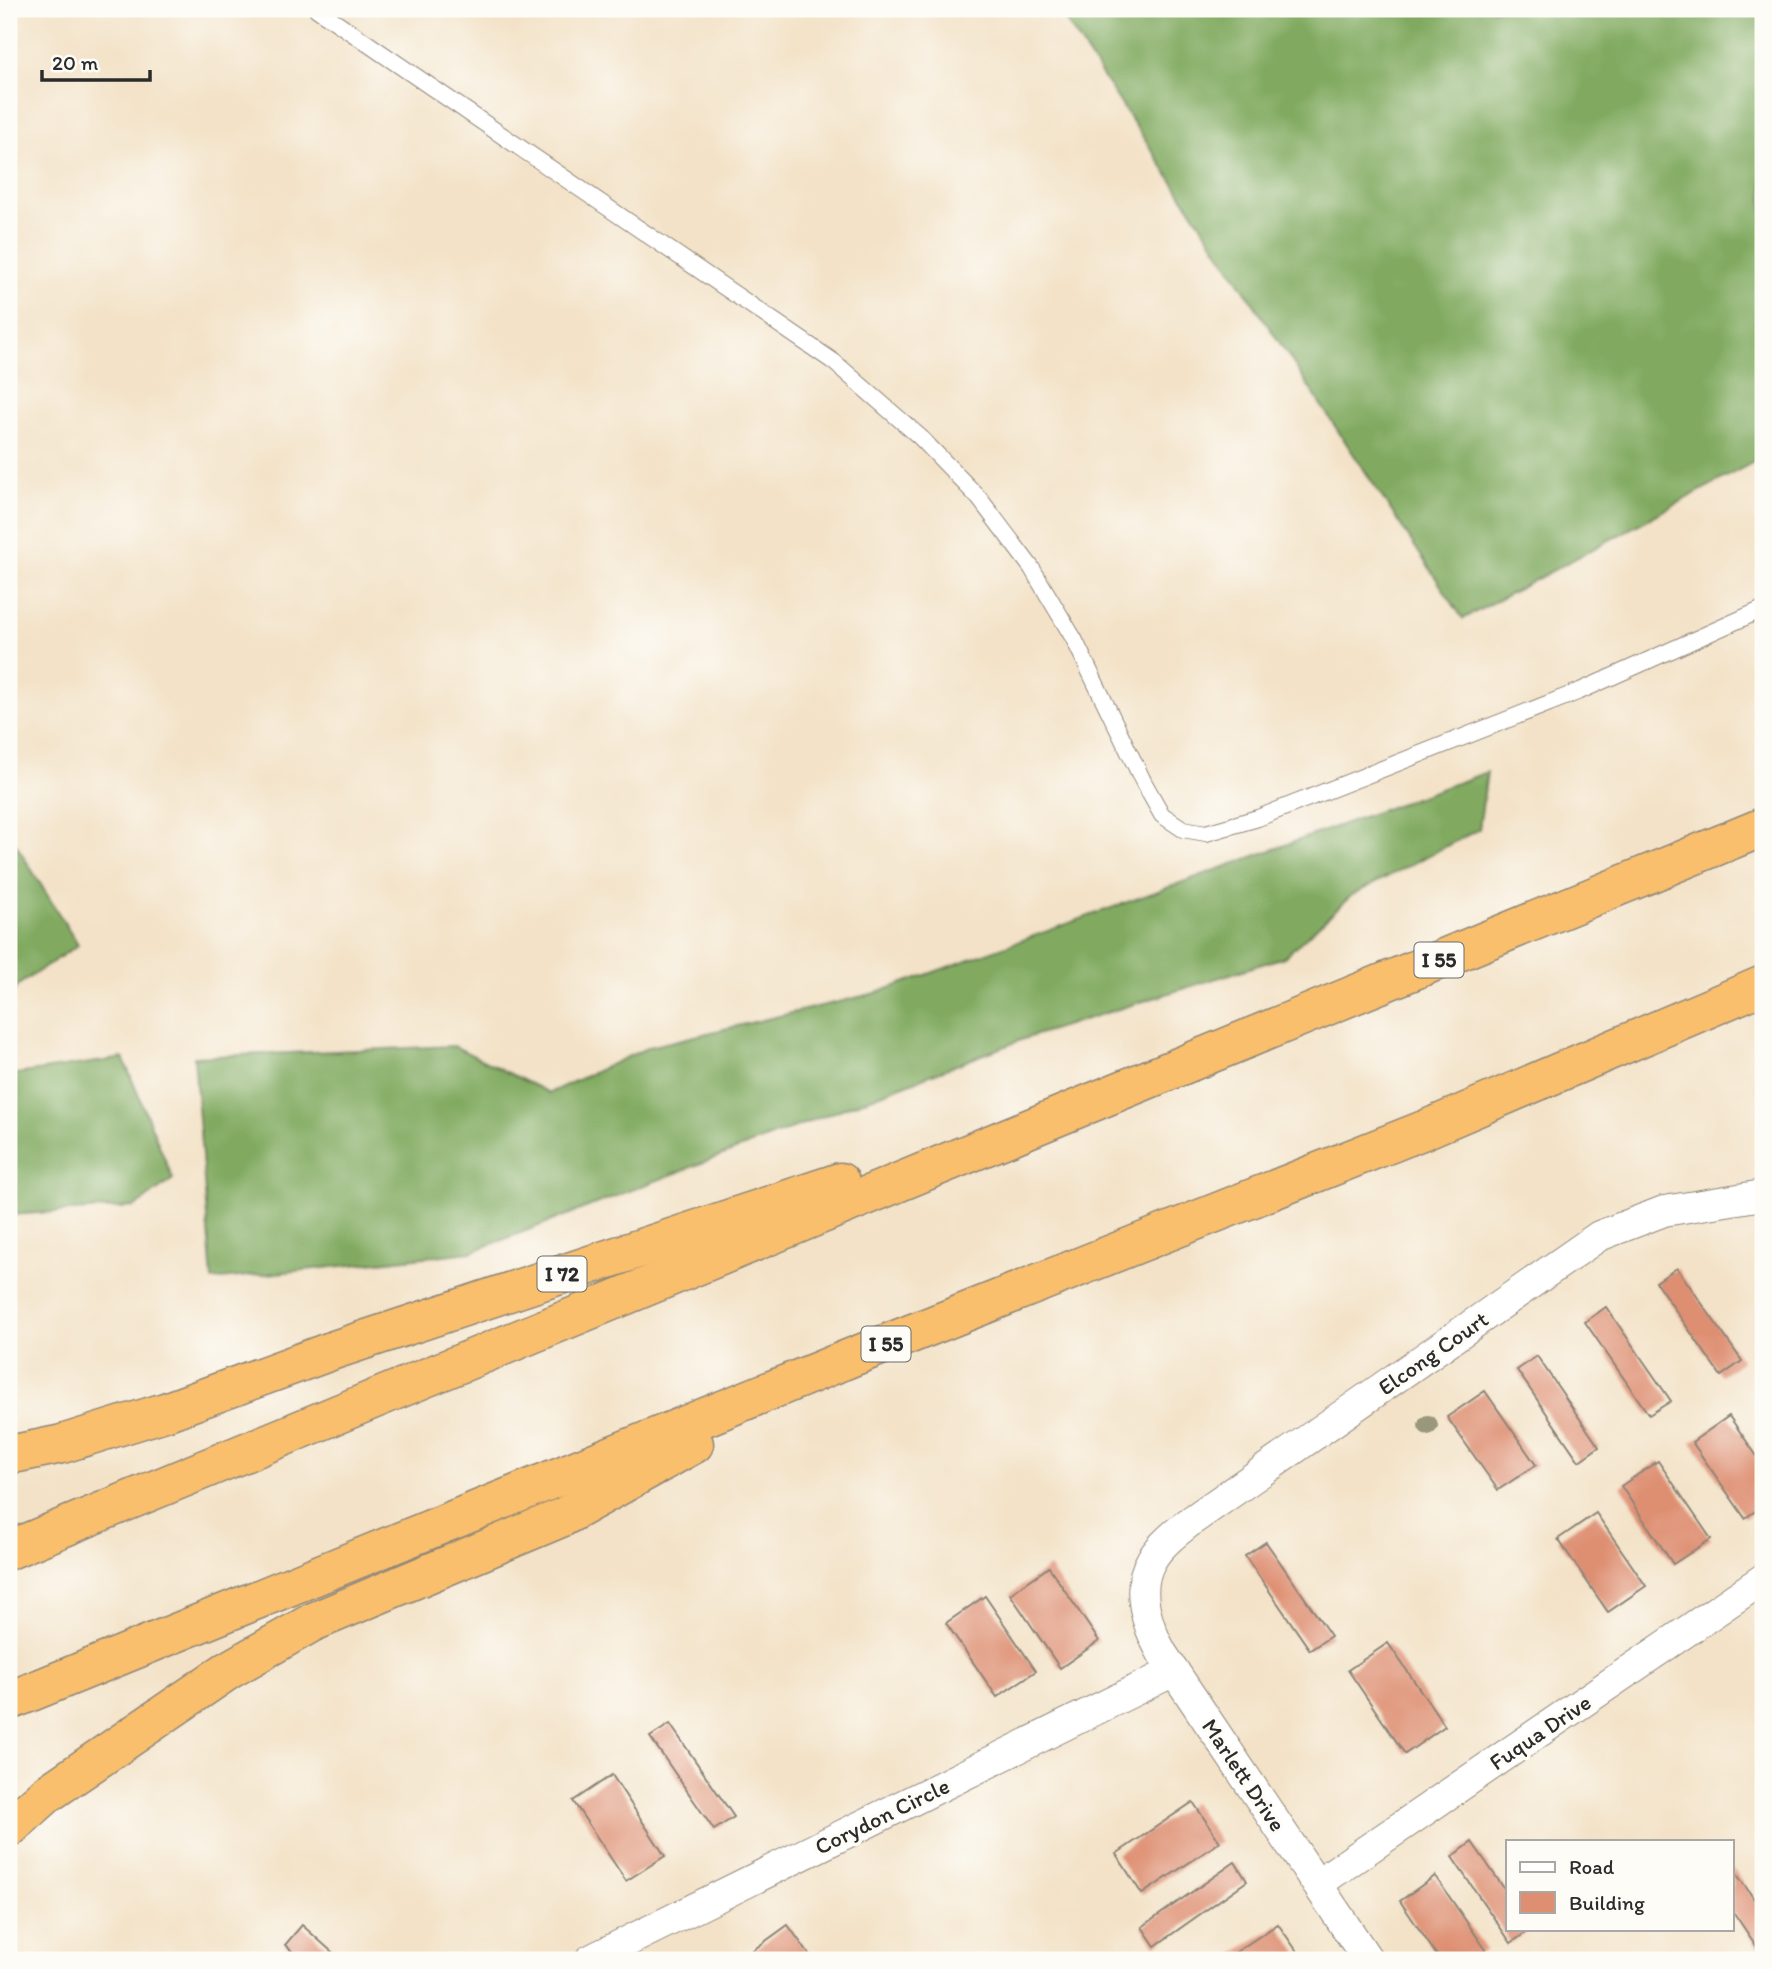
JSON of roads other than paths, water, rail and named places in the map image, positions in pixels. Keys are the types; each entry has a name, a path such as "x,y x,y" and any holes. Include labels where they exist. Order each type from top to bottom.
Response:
{"highway":[{"name":"I 55","path":"9,1550 1763,827"},
{"name":"I 55","path":"9,1701 850,1358 1424,1130 1763,985"},
{"name":"I 72","path":"9,1455 62,1444 165,1412 399,1328 724,1219 1115,1093"},
{"path":"9,1828 47,1794 216,1678 313,1622 563,1517 850,1358"}],"street":[{"name":"Elcong Court","path":"1144,1581 1150,1562 1160,1549 1191,1521 1599,1236 1664,1211 1763,1195"},
{"name":"Fuqua Drive","path":"1317,1884 1763,1579"},
{"name":"Marlett Drive","path":"1144,1581 1144,1609 1151,1633 1368,1960"},
{"name":"Corydon Circle","path":"590,1960 1174,1671"}],"lane":[{"path":"317,9 834,362 920,437 979,498 1031,567 1074,639 1161,815 1183,829 1206,833 1258,818 1580,691 1763,609"}]}
